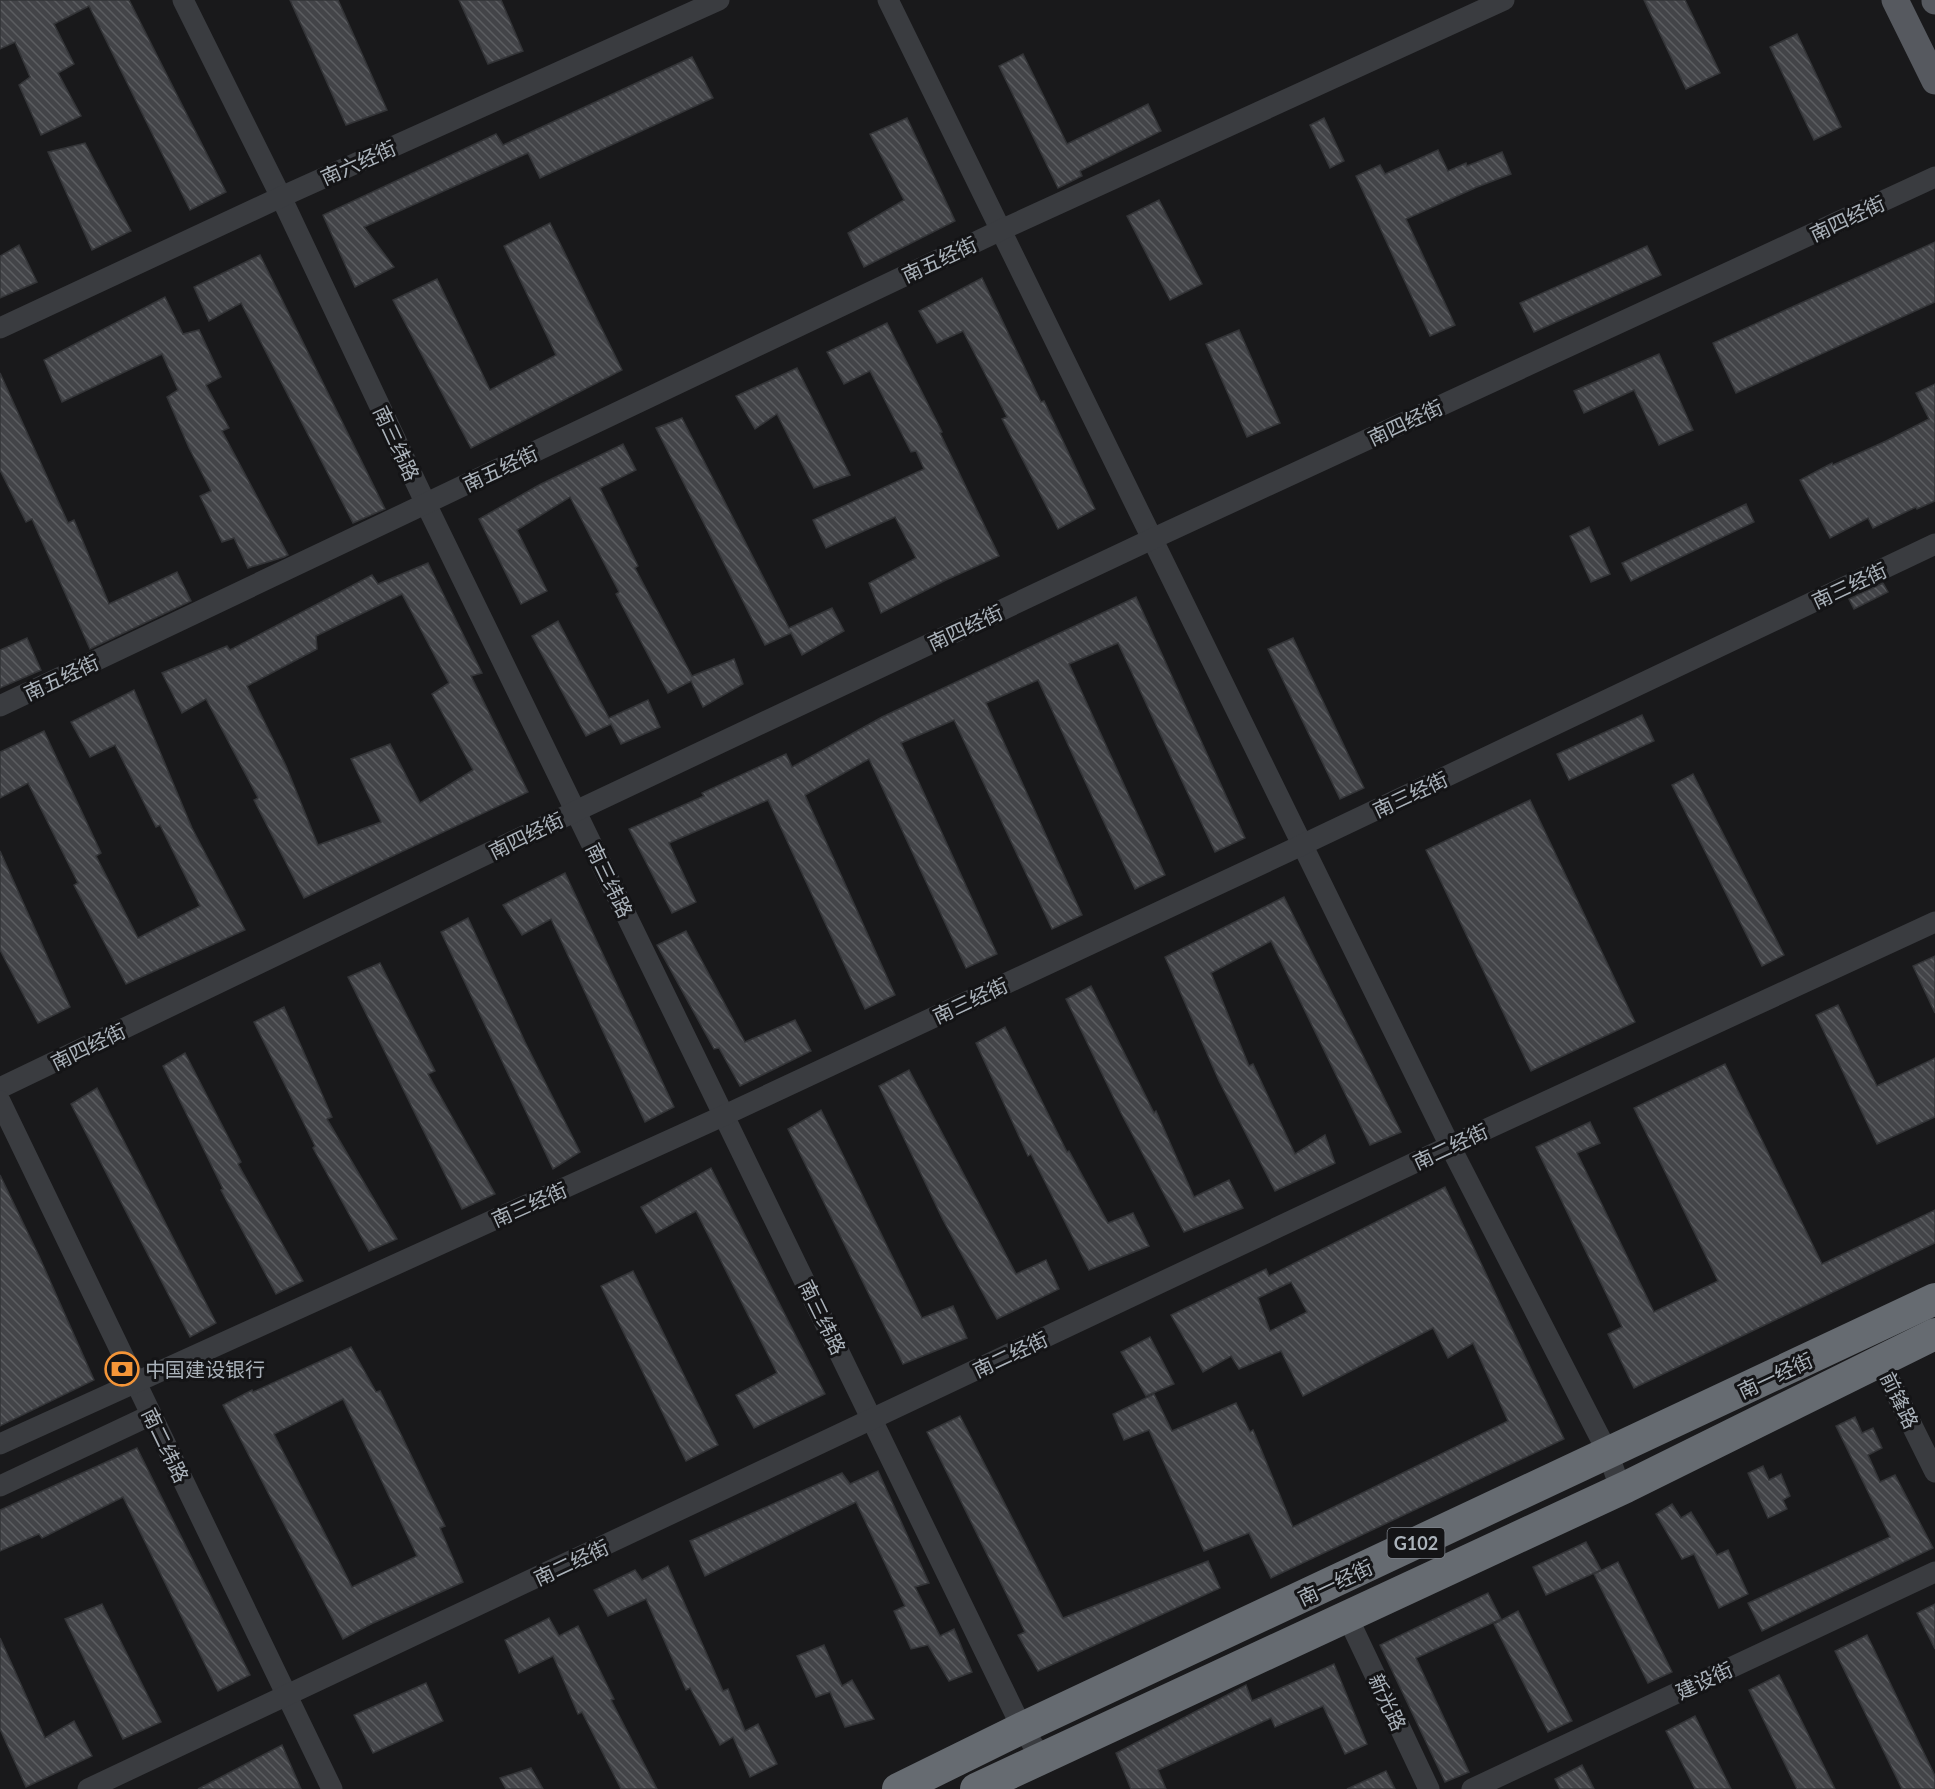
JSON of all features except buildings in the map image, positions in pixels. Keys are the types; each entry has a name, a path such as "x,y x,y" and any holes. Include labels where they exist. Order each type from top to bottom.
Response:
{"highway":[{"name":"南一经街","path":"898,1789 1022,1728 1613,1466 1935,1299"},
{"name":"南一经街","path":"976,1789 1626,1487 1935,1334"}],"main road":[{"path":"1895,0 1935,81"},
{"path":"1908,0 1935,58"}],"street":[{"name":"南三纬路","path":"183,0 281,197 426,504 1022,1728 1041,1757"},
{"name":"南六经街","path":"0,328 281,197 718,0"},
{"path":"888,0 1450,1146 1613,1466"},
{"name":"南五经街","path":"0,706 1000,230 1504,0"},
{"name":"南四经街","path":"0,1088 576,811 1152,539 1935,177"},
{"name":"南三经街","path":"0,1444 725,1115 1302,845 1935,544"},
{"name":"南二经街","path":"88,1789 1450,1146 1935,922"},
{"name":"南二纬路","path":"0,1101 332,1789"},
{"name":"前锋路","path":"1880,1361 1935,1472"},
{"path":"0,1486 151,1415"},
{"name":"建设街","path":"1472,1789 1935,1572"},
{"name":"新光路","path":"1347,1616 1429,1789"}],"place":[{"name":"中国建设银行","path":"122,1369"}]}
